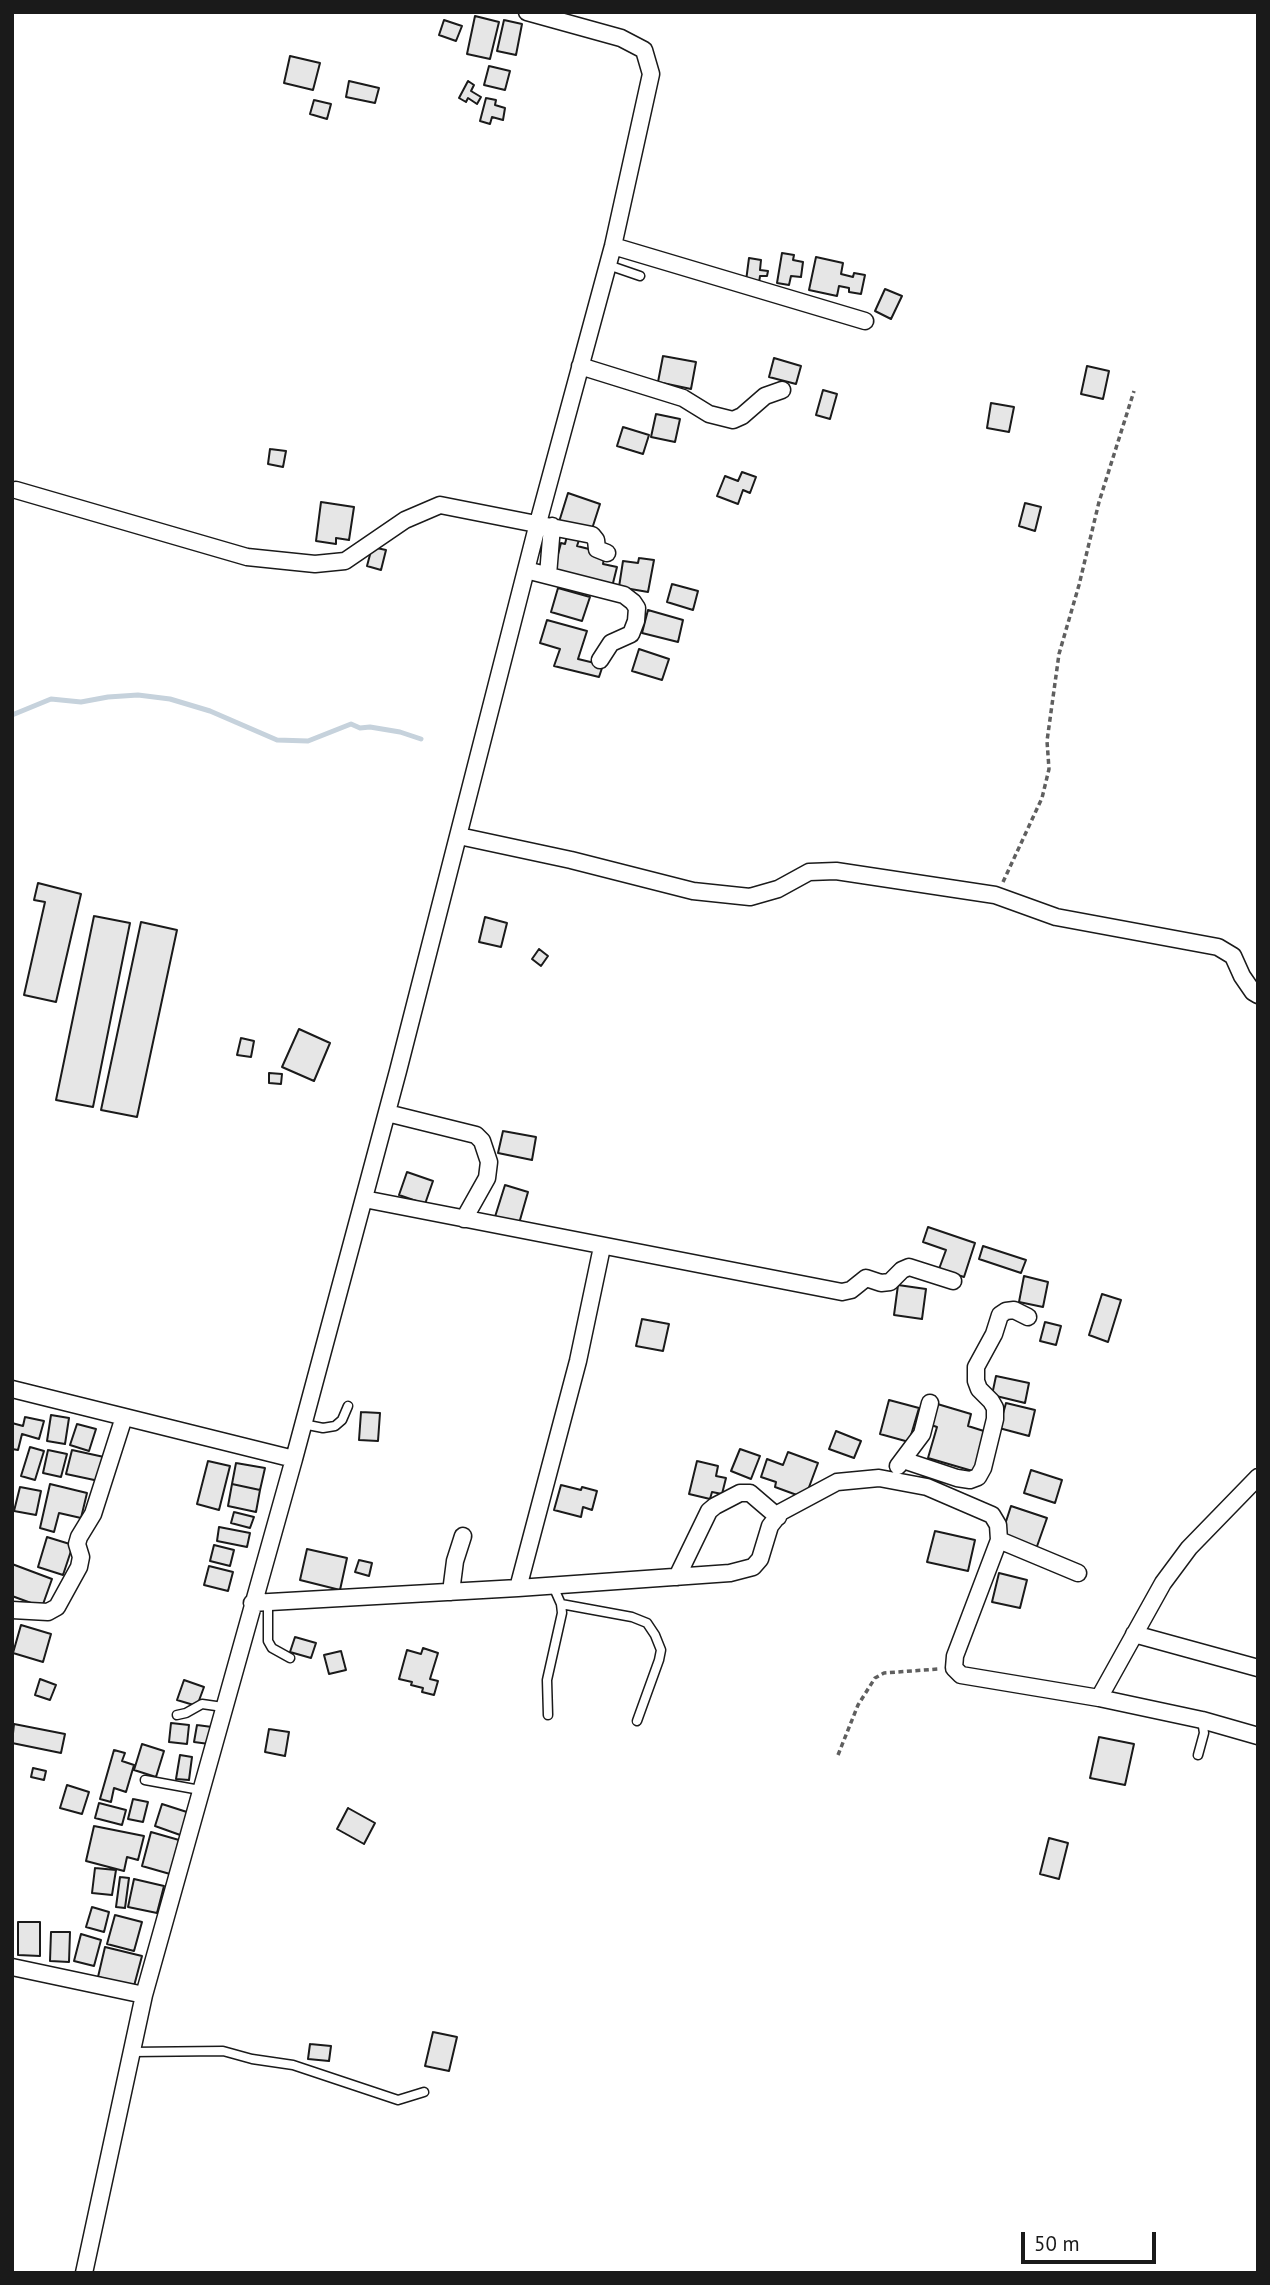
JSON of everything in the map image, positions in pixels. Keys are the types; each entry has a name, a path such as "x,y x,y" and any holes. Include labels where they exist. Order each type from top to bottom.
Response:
{"street":[{"path":"84,2273 144,1995 223,1707 260,1602 303,1424 387,1113 526,570 545,525 580,366 613,246 651,74 644,50 621,38 527,12"},
{"path":"613,246 865,321"},
{"path":"580,366 683,398 709,414 733,420 742,416 765,396 782,390"},
{"path":"16,490 247,557 315,564 345,561 405,520 440,505 592,535 597,549 607,553"},
{"path":"545,525 548,575"},
{"path":"526,570 624,595 633,602 637,608 631,634 611,643 600,660"},
{"path":"459,836 571,860 693,891 750,897 778,889 809,872 835,872 995,895 1056,918 1218,947 1233,956 1242,976 1258,995"},
{"path":"387,1113 476,1135 482,1141 489,1162 486,1178 464,1219"},
{"path":"364,1199 842,1292 851,1290 866,1278 881,1283 890,1282 909,1267 953,1281"},
{"path":"518,1588 578,1361 602,1247"},
{"path":"903,1460 957,1478 970,1480 978,1477 983,1468 995,1419 995,1408 979,1389 976,1367 994,1334 1000,1315 1014,1310 1028,1317"},
{"path":"12,1389 294,1459"},
{"path":"890,1480 922,1434 930,1403"},
{"path":"12,1610 48,1612 57,1607 79,1567 79,1537 93,1514 124,1417"},
{"path":"1099,1698 1163,1583 1189,1548 1258,1477"},
{"path":"260,1602 730,1573 753,1567 760,1559 770,1526 781,1513 837,1482 878,1478 927,1487 992,1515 998,1525 999,1540 954,1656 954,1668 961,1675 1099,1698 1258,1735"},
{"path":"677,1577 709,1511 715,1506 740,1493 750,1493 778,1517"},
{"path":"451,1592 455,1561 463,1536"},
{"path":"999,1540 1078,1573"},
{"path":"1134,1634 1258,1668"},
{"path":"12,1967 144,1995"}],"lane":[{"path":"608,265 640,276"},
{"path":"303,1424 323,1428 335,1426 342,1420 348,1406"},
{"path":"548,1715 547,1680 562,1613 553,1586"},
{"path":"260,1602 268,1641 272,1648 290,1658"},
{"path":"561,1604 632,1617 647,1623 655,1635 661,1650 659,1660 637,1721"},
{"path":"177,1715 202,1704 223,1707"},
{"path":"1198,1755 1203,1733 1202,1720"},
{"path":"145,1780 200,1790"},
{"path":"131,2053 223,2051 252,2059 293,2064 398,2100 424,2092"}],"path":[{"path":"995,895 1011,867 1042,798 1049,769 1047,741 1059,654 1100,502 1134,391"},
{"path":"838,1755 858,1705 874,1678 884,1673 903,1670 954,1668"}],"building":[{"path":"475,16 499,22 490,59 467,54"},
{"path":"444,20 462,26 456,41 439,35"},
{"path":"504,20 522,24 516,55 497,51"},
{"path":"290,56 320,63 313,90 284,83"},
{"path":"489,66 510,71 505,90 484,85"},
{"path":"349,81 379,88 375,103 346,97"},
{"path":"468,81 474,85 471,91 481,97 477,104 468,98 466,102 459,98"},
{"path":"486,98 496,100 495,105 505,108 503,120 492,117 490,124 480,121"},
{"path":"314,100 331,104 327,119 310,114"},
{"path":"782,253 794,255 793,260 803,262 801,277 791,276 789,285 777,283"},
{"path":"816,257 843,263 841,274 853,277 854,273 865,275 861,294 849,292 849,288 839,286 837,296 809,290"},
{"path":"749,258 761,260 760,270 768,271 767,276 760,276 759,283 746,281"},
{"path":"885,289 902,296 891,319 875,311"},
{"path":"663,356 696,362 691,389 658,382"},
{"path":"774,358 801,366 796,384 769,377"},
{"path":"1087,366 1109,371 1103,399 1081,394"},
{"path":"823,390 837,394 830,419 816,415"},
{"path":"991,403 1014,407 1009,432 987,428"},
{"path":"656,414 680,419 675,442 651,437"},
{"path":"623,427 649,435 643,454 617,446"},
{"path":"270,449 286,451 283,467 268,464"},
{"path":"742,472 756,477 750,493 743,490 738,504 717,496 725,476 738,481"},
{"path":"568,493 600,504 591,532 559,522"},
{"path":"321,502 354,507 349,540 336,538 336,544 316,541"},
{"path":"1025,503 1041,507 1035,531 1019,526"},
{"path":"567,536 579,540 577,546 605,553 603,564 617,567 612,587 553,573 561,543 565,544"},
{"path":"372,547 386,550 381,570 367,566"},
{"path":"639,558 654,560 648,592 619,587 623,561 638,563"},
{"path":"672,584 698,591 693,610 667,602"},
{"path":"558,588 590,597 582,621 551,612"},
{"path":"648,610 683,620 678,642 642,633"},
{"path":"547,620 587,631 578,659 603,665 599,677 554,666 560,649 540,643"},
{"path":"639,649 669,659 662,680 632,671"},
{"path":"38,883 81,894 56,1002 24,995 45,902 34,900"},
{"path":"94,916 130,923 93,1107 56,1100"},
{"path":"485,917 507,923 501,947 479,942"},
{"path":"141,922 177,930 137,1117 101,1110"},
{"path":"539,949 548,956 541,966 532,959"},
{"path":"299,1029 330,1043 314,1081 282,1067"},
{"path":"241,1038 254,1041 251,1057 237,1055"},
{"path":"269,1073 282,1074 281,1084 269,1083"},
{"path":"503,1131 536,1137 532,1160 498,1153"},
{"path":"407,1172 433,1181 425,1204 399,1195"},
{"path":"505,1185 528,1192 518,1227 494,1220"},
{"path":"928,1227 975,1243 964,1277 939,1269 946,1250 923,1242"},
{"path":"983,1246 1026,1260 1021,1273 979,1259"},
{"path":"1024,1276 1048,1282 1043,1307 1019,1302"},
{"path":"898,1285 926,1289 922,1319 894,1315"},
{"path":"1102,1294 1121,1300 1108,1342 1089,1335"},
{"path":"642,1319 669,1324 663,1351 636,1346"},
{"path":"1045,1322 1061,1326 1056,1345 1040,1341"},
{"path":"996,1376 1029,1383 1025,1403 992,1395"},
{"path":"889,1400 919,1408 909,1442 880,1434"},
{"path":"934,1403 971,1414 968,1426 987,1432 976,1472 928,1458 937,1427 928,1424"},
{"path":"1006,1403 1035,1410 1029,1436 999,1428"},
{"path":"361,1412 380,1413 378,1441 359,1440"},
{"path":"51,1415 69,1418 65,1444 47,1441"},
{"path":"25,1417 44,1421 39,1439 22,1434 18,1450 12,1449 12,1423 23,1426"},
{"path":"77,1424 96,1429 89,1451 70,1445"},
{"path":"836,1431 861,1441 854,1458 829,1449"},
{"path":"30,1447 44,1451 35,1480 21,1476"},
{"path":"740,1449 760,1456 751,1479 731,1471"},
{"path":"48,1450 67,1454 61,1477 43,1473"},
{"path":"72,1450 104,1457 99,1481 66,1474"},
{"path":"788,1452 818,1463 805,1498 775,1487 776,1482 761,1477 767,1459 783,1465"},
{"path":"208,1461 230,1466 219,1510 197,1504"},
{"path":"697,1461 718,1466 716,1476 726,1478 722,1494 712,1492 710,1499 689,1494"},
{"path":"236,1463 265,1468 260,1490 232,1484"},
{"path":"1031,1470 1062,1480 1055,1503 1024,1493"},
{"path":"50,1484 87,1493 81,1518 59,1513 54,1532 40,1528"},
{"path":"232,1484 260,1490 256,1512 228,1506"},
{"path":"561,1485 597,1491 592,1510 583,1507 581,1517 554,1510"},
{"path":"20,1487 41,1491 36,1515 14,1511"},
{"path":"1011,1506 1047,1518 1035,1552 1000,1540"},
{"path":"234,1512 254,1517 250,1528 231,1523"},
{"path":"219,1527 250,1533 247,1547 217,1541"},
{"path":"935,1531 975,1540 968,1571 927,1562"},
{"path":"47,1537 73,1545 63,1575 38,1567"},
{"path":"214,1545 234,1550 230,1566 210,1561"},
{"path":"307,1549 347,1558 340,1590 300,1580"},
{"path":"359,1560 372,1563 369,1576 355,1572"},
{"path":"12,1564 52,1579 42,1607 12,1596"},
{"path":"209,1566 233,1572 228,1591 204,1585"},
{"path":"999,1573 1027,1580 1020,1608 992,1602"},
{"path":"21,1625 51,1634 43,1662 13,1653"},
{"path":"295,1637 316,1643 311,1658 290,1652"},
{"path":"423,1648 438,1653 430,1679 438,1681 434,1695 422,1692 423,1688 411,1685 412,1682 399,1679 407,1650 421,1654"},
{"path":"341,1651 346,1670 329,1674 324,1655"},
{"path":"40,1679 56,1685 50,1700 35,1695"},
{"path":"184,1680 204,1687 197,1706 177,1700"},
{"path":"171,1723 189,1725 187,1744 169,1742"},
{"path":"14,1724 65,1734 61,1753 12,1743"},
{"path":"197,1725 212,1727 209,1744 194,1742"},
{"path":"269,1729 289,1732 285,1756 265,1752"},
{"path":"1099,1737 1134,1744 1125,1785 1090,1778"},
{"path":"142,1744 164,1751 156,1777 134,1770"},
{"path":"114,1750 125,1753 122,1761 134,1765 126,1792 114,1788 111,1802 100,1799"},
{"path":"180,1755 192,1757 189,1780 176,1779"},
{"path":"33,1768 46,1771 44,1780 31,1777"},
{"path":"67,1785 89,1792 82,1814 60,1808"},
{"path":"133,1799 148,1802 143,1822 128,1819"},
{"path":"99,1803 126,1810 122,1825 95,1818"},
{"path":"162,1804 190,1813 183,1836 155,1826"},
{"path":"348,1808 375,1823 364,1844 337,1829"},
{"path":"94,1826 144,1836 138,1860 127,1857 124,1871 86,1861"},
{"path":"151,1832 179,1840 170,1874 142,1866"},
{"path":"1049,1838 1068,1843 1059,1879 1040,1874"},
{"path":"95,1868 116,1870 112,1895 92,1893"},
{"path":"120,1877 129,1878 125,1908 116,1907"},
{"path":"134,1879 164,1886 157,1913 128,1907"},
{"path":"92,1907 109,1912 104,1932 86,1927"},
{"path":"115,1915 142,1922 134,1951 107,1944"},
{"path":"18,1922 40,1922 40,1956 18,1955"},
{"path":"51,1932 70,1932 69,1962 50,1961"},
{"path":"81,1934 101,1940 94,1966 74,1961"},
{"path":"105,1947 142,1956 134,1986 98,1977"},
{"path":"433,2032 457,2037 449,2071 425,2066"},
{"path":"310,2044 331,2046 329,2061 308,2059"}],"waterway":[{"path":"12,715 51,699 81,702 138,695 170,699 210,711 277,740 308,741 351,724 360,728 400,732 421,739"}]}
